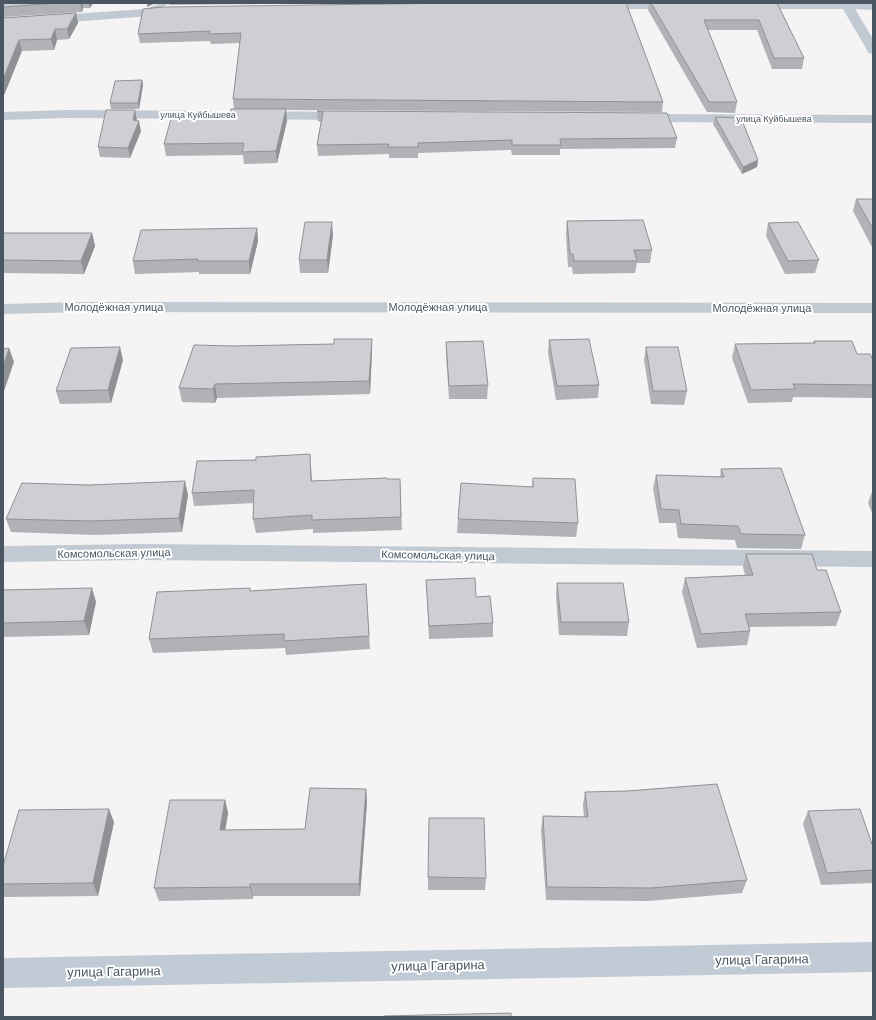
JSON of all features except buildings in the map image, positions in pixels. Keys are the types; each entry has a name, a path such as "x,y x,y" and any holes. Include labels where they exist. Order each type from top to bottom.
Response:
{"main road":[{"name":"улица Гагарина","path":"3,973 873,957"}],"street":[{"path":"737,5 846,4 873,6"},
{"path":"846,4 873,50"},
{"path":"589,6 690,5"},
{"path":"3,23 142,12 188,11"},
{"name":"улица Куйбышева","path":"3,116 68,114 363,116"},
{"name":"улица Куйбышева","path":"626,118 873,119"},
{"name":"Молодёжная улица","path":"3,309 84,307 873,308"},
{"name":"Комсомольская улица","path":"3,554 148,552 873,559"}],"lane":[{"path":"142,12 167,3"}]}
